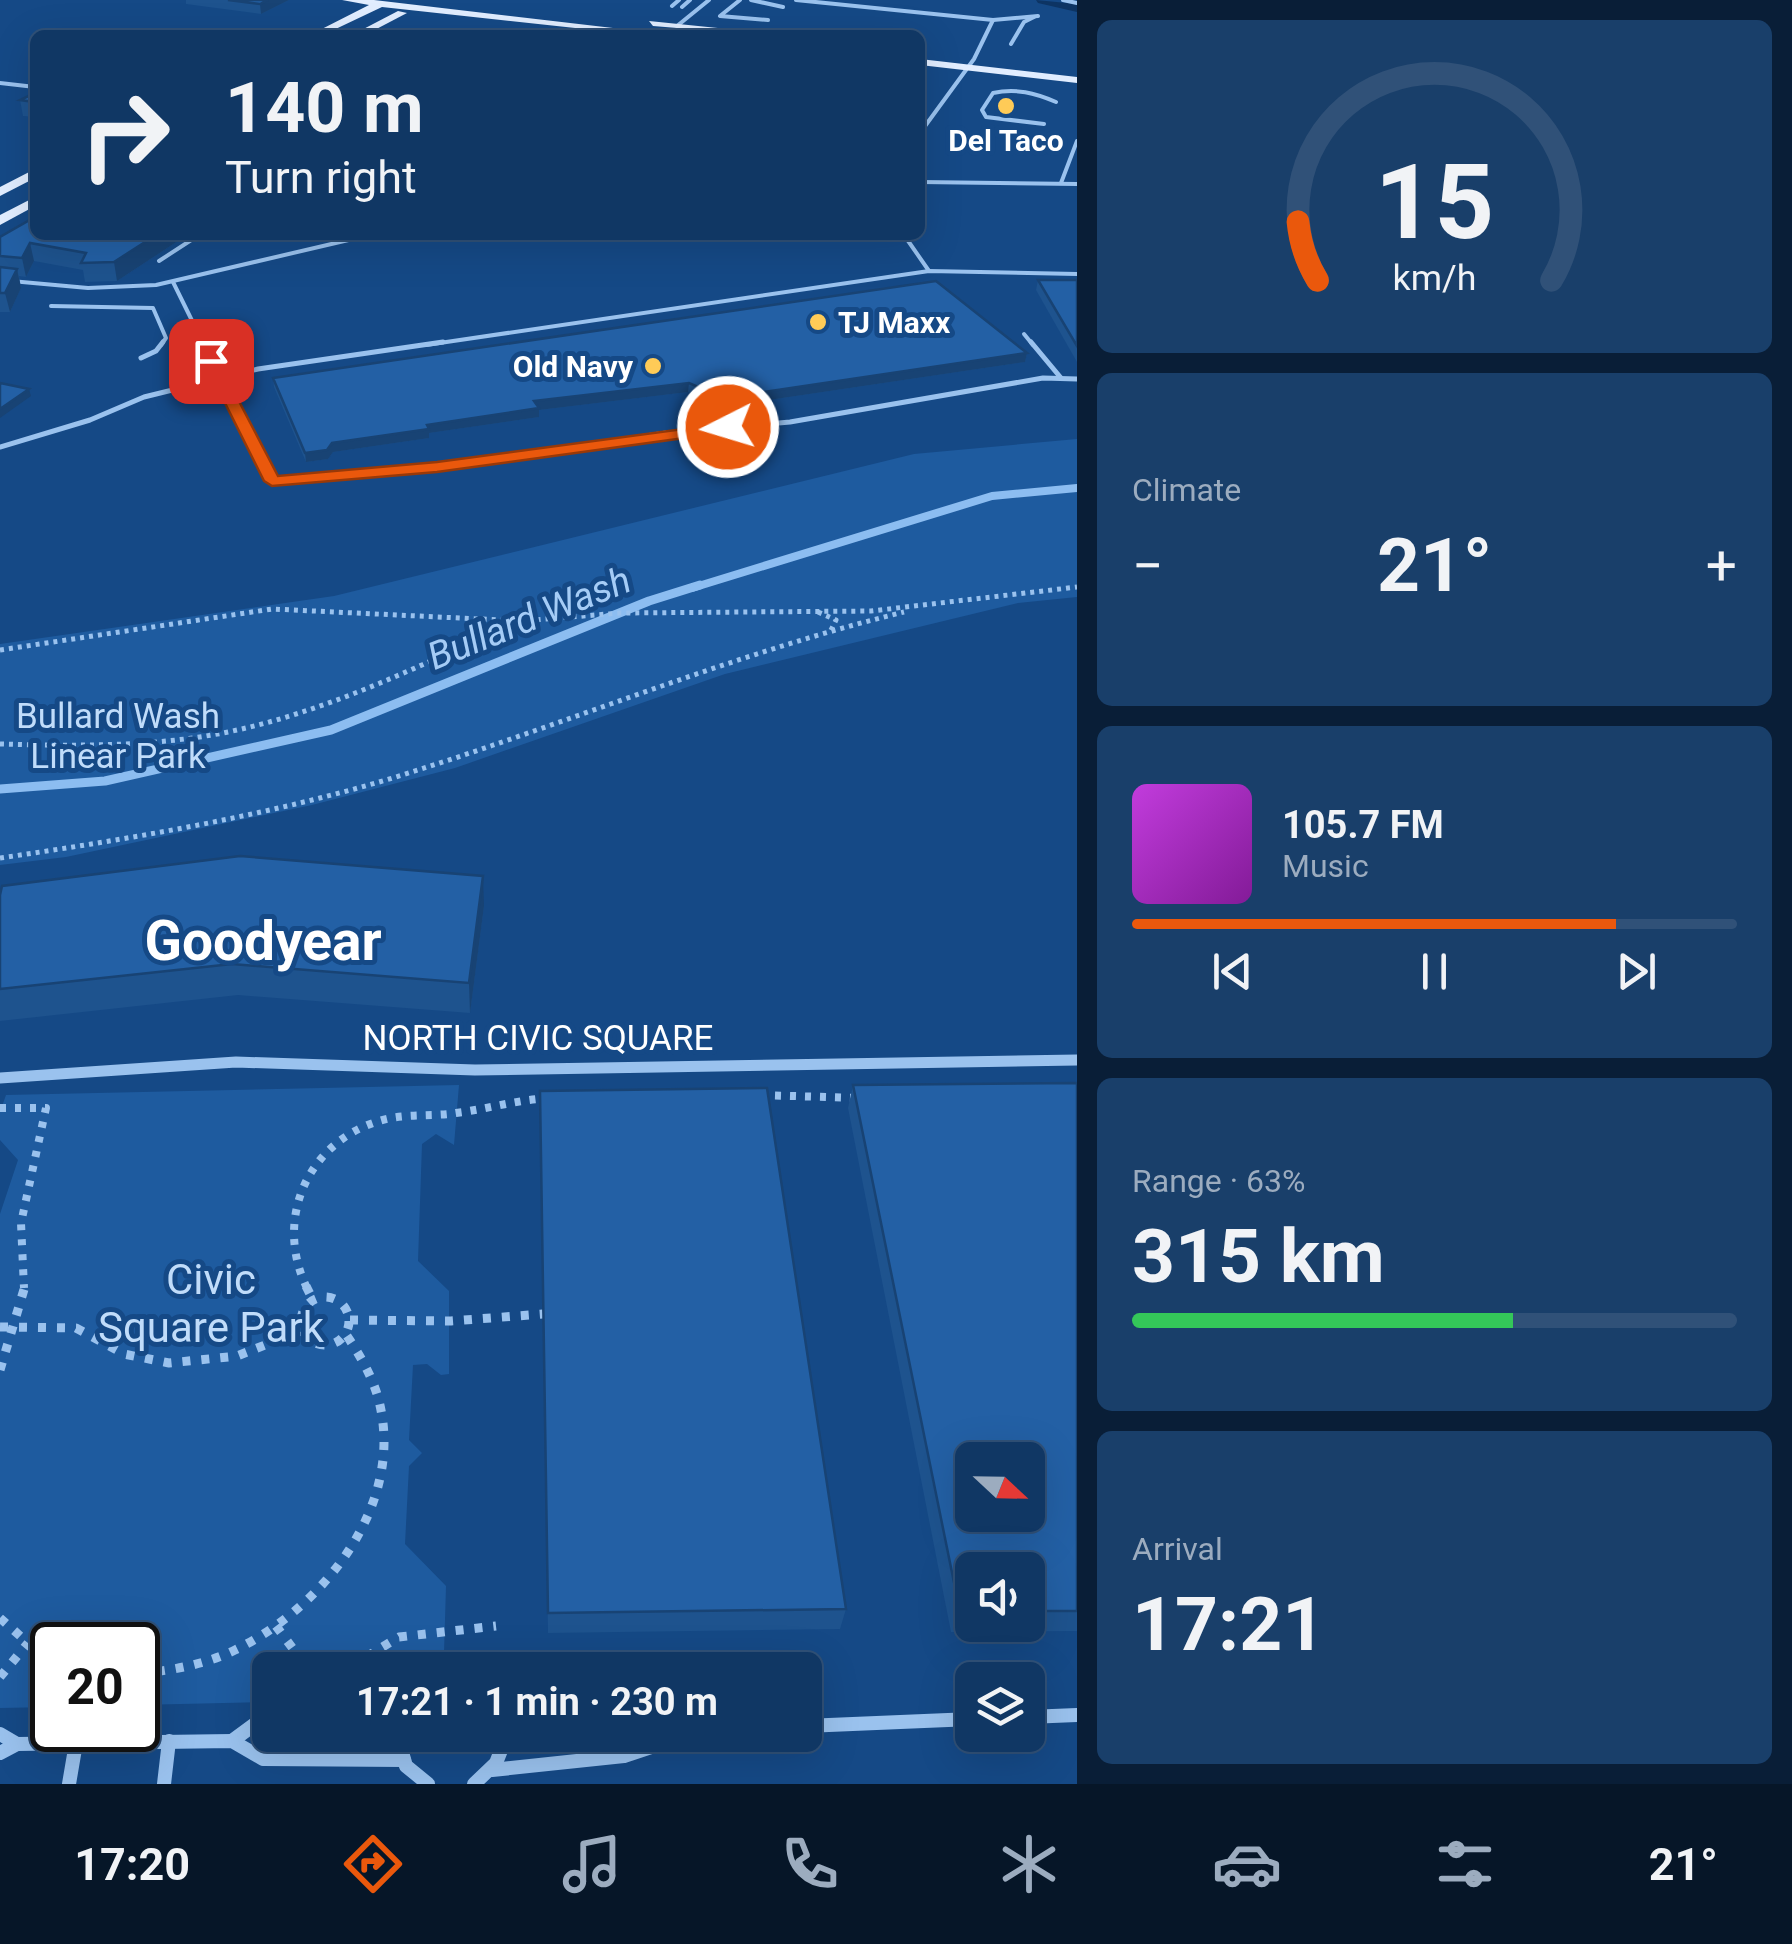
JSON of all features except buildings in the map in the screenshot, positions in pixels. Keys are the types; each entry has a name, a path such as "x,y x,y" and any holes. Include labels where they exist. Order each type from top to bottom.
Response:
{"main road":[{"path":"346,0 672,30"},
{"path":"367,30 428,0"},
{"path":"446,0 672,30"},
{"path":"326,30 385,2"},
{"path":"925,54 1077,80"},
{"path":"925,62 1077,70"},
{"path":"0,192 30,176"},
{"path":"0,220 30,205"}],"street":[{"name":"NORTH CIVIC SQUARE","path":"0,1078 236,1062 475,1070 1077,1060"},
{"path":"1045,1716 1077,1715"},
{"path":"822,1725 955,1720"},
{"path":"232,1741 252,1726"},
{"path":"0,1734 17,1744"},
{"path":"160,1741 232,1741 263,1759 404,1760"},
{"path":"164,1784 169,1741"},
{"path":"0,1753 17,1744 30,1744"},
{"path":"69,1784 74,1752"},
{"path":"402,1752 419,1780 428,1784"},
{"path":"474,1784 492,1770 500,1752"},
{"path":"492,1770 636,1752"}],"lane":[{"path":"672,6 680,0"},
{"path":"682,7 690,0"},
{"path":"672,30 708,0"},
{"path":"740,0 720,12 720,16 768,20"},
{"path":"752,0 783,7"},
{"path":"796,0 993,20 1038,16 1024,22 1010,44"},
{"path":"1062,0 1077,3"},
{"path":"925,126 970,63 993,20"},
{"path":"0,83 30,86"},
{"path":"1044,124 986,117 982,110 993,93 1004,90 1028,92 1056,102"},
{"path":"925,120 929,120"},
{"path":"1061,183 1077,141"},
{"path":"925,182 1077,184"},
{"path":"159,261 191,240"},
{"path":"0,280 75,288 173,282 266,255 344,240"},
{"path":"907,240 929,271"},
{"path":"0,447 90,420 144,397 219,377 929,271 1077,274"},
{"path":"173,282 272,481 437,467 666,433 790,422 1042,378 1077,379"},
{"path":"51,306 153,308 166,338 156,351 140,358"},
{"path":"1024,334 1062,378"}],"path":[{"path":"0,650 272,609 522,621 620,613 871,612 1077,587"},
{"path":"0,858 143,836 291,804 397,775 568,719 692,671 934,606"},
{"path":"813,610 836,620 830,633"},
{"path":"481,619 497,624 497,632"},
{"path":"0,744 154,740 251,726 354,693 522,621"},
{"path":"742,1095 862,1098"},
{"path":"314,1302 293,1260 290,1237 294,1209 305,1182 334,1144 378,1121 505,1106 526,1099 566,1098"},
{"path":"0,1108 46,1108 21,1222 26,1283 16,1327 0,1370"},
{"path":"337,1300 348,1309 350,1320 345,1333 335,1341 318,1343 301,1331 302,1313 314,1302 337,1300"},
{"path":"350,1320 450,1320 544,1314"},
{"path":"0,1327 74,1326 118,1352 147,1362 175,1364 240,1356 301,1331"},
{"path":"160,1672 190,1670 229,1655 276,1626 326,1582 352,1548 378,1486 384,1429 380,1402 360,1355 345,1333"},
{"path":"0,1618 28,1643 0,1677"},
{"path":"276,1626 295,1652"},
{"path":"375,1652 400,1638 496,1626"}],"green space":[{"name":"Bullard Wash Linear Park","path":"1077,439 1077,597 1018,603 725,674 455,768 312,805 66,857 0,865 0,644 334,596 914,454"},
{"name":"Civic Square Park","path":"459,1085 454,1145 436,1134 422,1144 418,1261 449,1291 449,1374 441,1375 427,1364 413,1365 409,1440 422,1453 409,1466 405,1544 446,1586 444,1652 252,1652 252,1702 160,1704 160,1622 30,1622 30,1707 0,1708 0,1214 18,1160 0,1140 0,1112 6,1095"}],"waterway":[{"path":"1042,0 1077,8"},
{"name":"Bullard Wash","path":"692,588 992,496 1077,488"},
{"name":"Bullard Wash","path":"0,789 105,781 331,730 649,601 700,585"}],"place":[{"name":"Del Taco","path":"1006,106"},
{"name":"TJ Maxx","path":"818,322"},
{"name":"Old Navy","path":"653,366"}],"district":[{"name":"Goodyear","path":"263,941"}],"route":[{"path":"211,361 272,481 437,467 728,427"}]}
